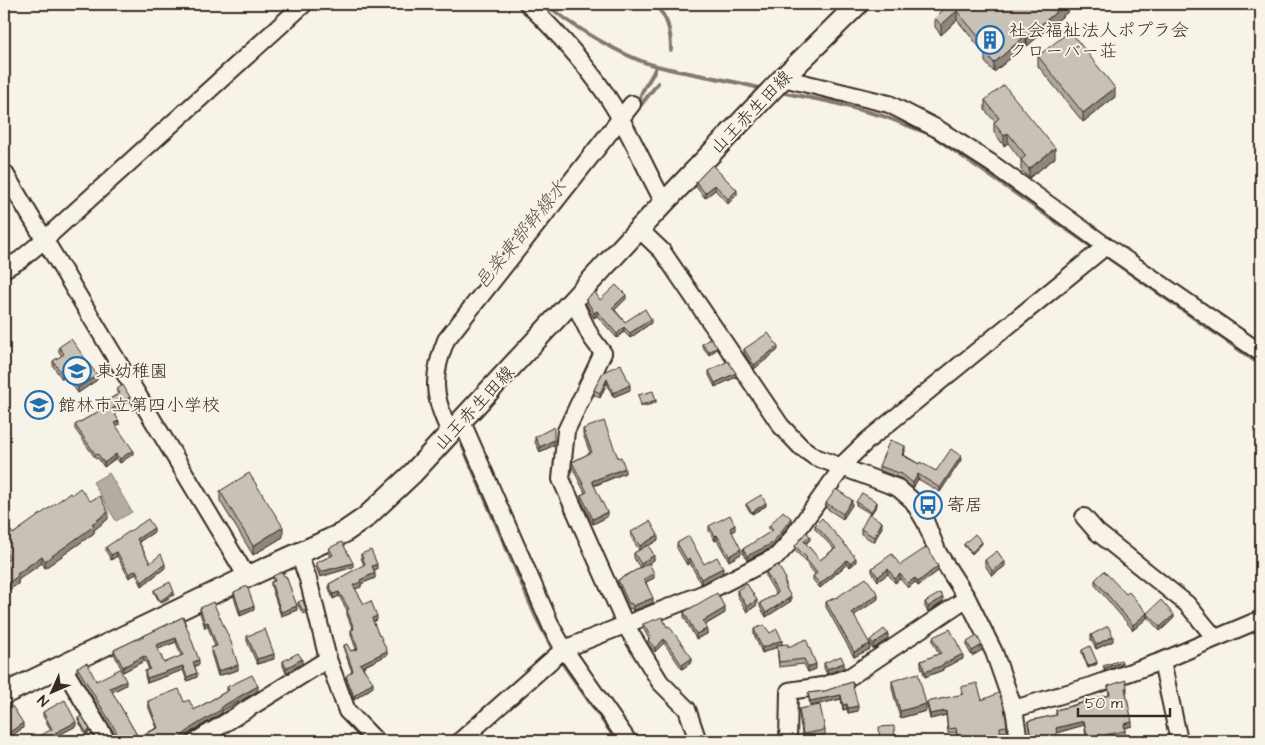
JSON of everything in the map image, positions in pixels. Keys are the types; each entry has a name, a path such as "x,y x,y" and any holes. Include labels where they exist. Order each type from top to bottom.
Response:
{"main road":[{"name":"山王赤生田線","path":"4,694 343,533 365,518 412,474 638,229 856,5"}],"street":[{"path":"4,269 20,260 44,240 304,4"},
{"path":"528,4 573,51 599,86 623,123 660,195 665,201"},
{"path":"784,78 889,104 931,125 991,163 1106,246 1261,353"},
{"path":"628,741 564,649 552,628 456,428 440,406 435,375 438,360 446,340 623,123 632,104"},
{"path":"4,172 247,577"},
{"path":"638,229 662,251 781,426 801,447 815,457 898,488 913,501 926,523 938,553 967,598 994,652 1014,709 1019,741"},
{"path":"460,741 564,649 626,626 705,593 778,556 805,521 839,472 841,466 868,440 1106,246"},
{"path":"573,300 592,337 603,353 566,431 561,479 626,626 660,682 687,708 698,741"},
{"path":"1084,517 1097,532 1187,604 1215,638"},
{"path":"299,554 308,579 328,659 347,710 376,741"},
{"path":"788,741 789,691 822,686 852,676 967,598"},
{"path":"1014,709 1091,686 1162,661 1261,618"},
{"path":"196,741 328,659"},
{"path":"1162,661 1179,741"},
{"path":"67,664 67,674 107,741"}],"shaded area":[{"path":"109,473 132,512 116,521 93,482"}],"building":[{"name":"社会福祉法人ポプラ会 クローバー荘","path":"949,4 1066,4 994,63 985,52 989,49 957,11 941,25 935,18"},
{"path":"1070,31 1115,88 1083,113 1038,56"},
{"path":"1004,85 1055,148 1029,169 1021,160 1026,156 1008,133 1004,136 994,123 999,118 985,100"},
{"path":"712,165 737,190 728,199 715,185 705,193 696,182"},
{"path":"616,285 626,295 612,308 625,322 645,309 651,319 630,333 624,327 617,334 597,311 594,313 586,299 595,292 600,300"},
{"path":"768,333 778,346 754,365 744,349"},
{"path":"711,338 717,347 709,352 702,344"},
{"path":"71,339 97,375 78,388 66,371 62,374 53,361 64,354 59,347"},
{"path":"728,361 736,373 715,383 709,371"},
{"path":"621,364 630,385 613,393 607,379 600,393 594,390 603,372"},
{"path":"123,385 130,397 112,409 119,421 114,423 133,450 120,459 116,454 104,463 98,454 96,455 75,425 96,413 99,410 97,407 120,393 117,389"},
{"path":"653,391 656,400 641,405 638,395"},
{"path":"604,421 618,458 621,457 625,468 592,481 607,512 593,519 581,495 587,492 572,462 592,452 583,429"},
{"path":"554,427 554,440 540,447 535,437"},
{"path":"890,440 905,446 902,455 936,471 951,449 961,456 940,488 918,474 913,483 902,474 879,466"},
{"path":"249,473 283,527 253,546 220,491"},
{"path":"80,488 90,501 100,496 108,512 92,524 94,526 45,561 42,556 4,586 4,563 10,558 4,551 4,523 13,534 70,493 71,495"},
{"path":"836,489 852,500 843,514 826,503"},
{"path":"862,493 877,502 871,512 856,502"},
{"path":"761,495 766,503 752,512 746,504"},
{"path":"783,511 791,518 779,535 771,544 747,556 743,549 773,530 769,526"},
{"path":"869,514 882,522 874,537 861,529"},
{"path":"730,515 735,525 730,528 741,549 729,556 717,535 715,536 709,526"},
{"path":"822,518 856,558 850,563 847,560 820,584 813,576 817,573 807,558 795,546 806,532 810,536 804,541 820,560 836,548 815,525"},
{"path":"148,519 154,528 137,539 150,563 161,554 165,564 142,582 136,570 129,574 117,552 111,555 106,547"},
{"path":"650,521 658,535 640,546 631,532"},
{"path":"975,534 982,542 972,552 964,544"},
{"path":"689,536 704,564 717,557 723,568 701,579 690,558 687,560 677,543"},
{"path":"342,542 353,563 320,572 316,563 333,555 329,548"},
{"path":"648,545 654,555 641,564 634,553"},
{"path":"927,547 938,566 918,582 915,578 908,583 900,574 895,579 888,569 878,577 872,568 892,554 900,565"},
{"path":"371,550 377,564 372,566 375,573 353,585 364,604 371,601 377,616 372,618 387,651 360,664 373,682 354,696 346,676 353,671 344,645 347,644 351,651 358,649 351,630 354,629 347,610 349,609 339,592 333,594 329,584 365,564 361,554"},
{"path":"997,551 1005,562 992,571 985,560"},
{"path":"649,563 654,573 644,579 653,598 633,606 631,603 629,604 618,580"},
{"path":"778,565 786,579 784,580 785,586 791,597 766,613 760,603 778,593 766,572"},
{"path":"1104,571 1126,594 1129,592 1147,613 1133,625 1095,580"},
{"path":"282,572 286,576 297,606 281,612 271,582 275,581 273,576"},
{"path":"866,578 878,594 852,612 870,644 854,652 826,602 836,598"},
{"path":"170,582 174,592 160,601 154,590"},
{"path":"747,584 757,600 747,607 737,590"},
{"path":"247,586 254,606 240,611 234,592"},
{"path":"717,593 725,608 703,621 707,629 696,634 684,612"},
{"path":"940,593 943,597 928,607 925,602"},
{"path":"303,600 306,610 303,611 298,602"},
{"path":"1161,600 1174,615 1160,627 1147,613"},
{"path":"213,602 231,642 238,665 218,671 211,648 217,646 208,622 205,623 200,608"},
{"path":"183,617 199,660 193,662 197,673 187,677 183,666 147,678 145,671 150,669 146,657 144,656 123,667 114,650","holes":["176,638 183,655 164,663 156,645"]},
{"path":"662,617 667,627 669,626 692,658 682,665 664,639 655,648 648,640 651,637 643,624"},
{"path":"764,625 770,633 777,629 782,640 762,648 754,629"},
{"path":"1108,626 1113,636 1096,645 1091,635"},
{"path":"265,629 274,654 257,659 247,636"},
{"path":"884,629 888,634 873,644 870,640"},
{"path":"950,629 963,654 925,672 921,661 941,653 933,637"},
{"path":"977,636 982,645 972,651 967,642"},
{"path":"806,639 816,664 808,667 804,659 779,662 777,645 788,644 788,647"},
{"path":"1090,646 1097,662 1088,666 1082,650"},
{"path":"298,653 302,659 286,668 283,661"},
{"path":"841,656 844,663 827,669 824,663"},
{"path":"1121,660 1122,662 1104,668 1103,666"},
{"path":"87,663 96,681 120,669 126,681 110,688 138,737 158,728 148,701 179,689 184,702 189,700 194,710 229,690 227,687 252,675 258,686 221,707 222,709 191,728 179,739 173,741 118,741 116,731 77,667"},
{"path":"918,673 926,704 900,711 892,681"},
{"path":"1126,680 1127,688 1125,688 1132,722 1124,724 1125,731 1105,735 1106,741 1088,741 1084,721 1056,728 1058,741 1039,741 1039,735 1031,737 1028,721 1057,715 1056,710 1110,695 1108,686"},
{"path":"852,682 858,706 848,708 847,704 843,705 841,695 810,701 808,693 825,691"},
{"path":"977,683 982,700 999,693 1004,707 1007,726 1000,727 1001,741 958,741 956,728 948,729 946,711 930,714 927,702 963,694 961,687"},
{"path":"65,700 76,722 55,733 60,741 31,741 52,729 43,712"},
{"path":"820,705 825,730 803,734 799,709"},
{"path":"12,706 23,723 7,734 4,728 4,711"},
{"path":"82,716 90,730 86,732 78,718"},
{"path":"894,726 895,741 880,741 879,727"},
{"path":"917,737 918,741 899,741"}],"waterway":[{"path":"547,4 569,22 599,40 645,62 763,89"},
{"path":"653,4 662,13 668,24 671,50"},
{"path":"640,103 643,89 656,66"},
{"name":"邑楽東部幹線水","path":"637,110 658,83"},
{"path":"780,92 831,102 883,116 932,135 1095,249"},
{"path":"1103,254 1261,365"},
{"name":"邑楽東部幹線水","path":"460,440 535,615 552,648"},
{"name":"邑楽東部幹線水","path":"563,664 617,741"}],"place":[{"name":"社会福祉法人ポプラ会 クローバー荘","path":"990,40"},
{"name":"東幼稚園","path":"77,371"},
{"name":"館林市立第四小学校","path":"39,405"},
{"name":"寄居","path":"928,505"}]}
